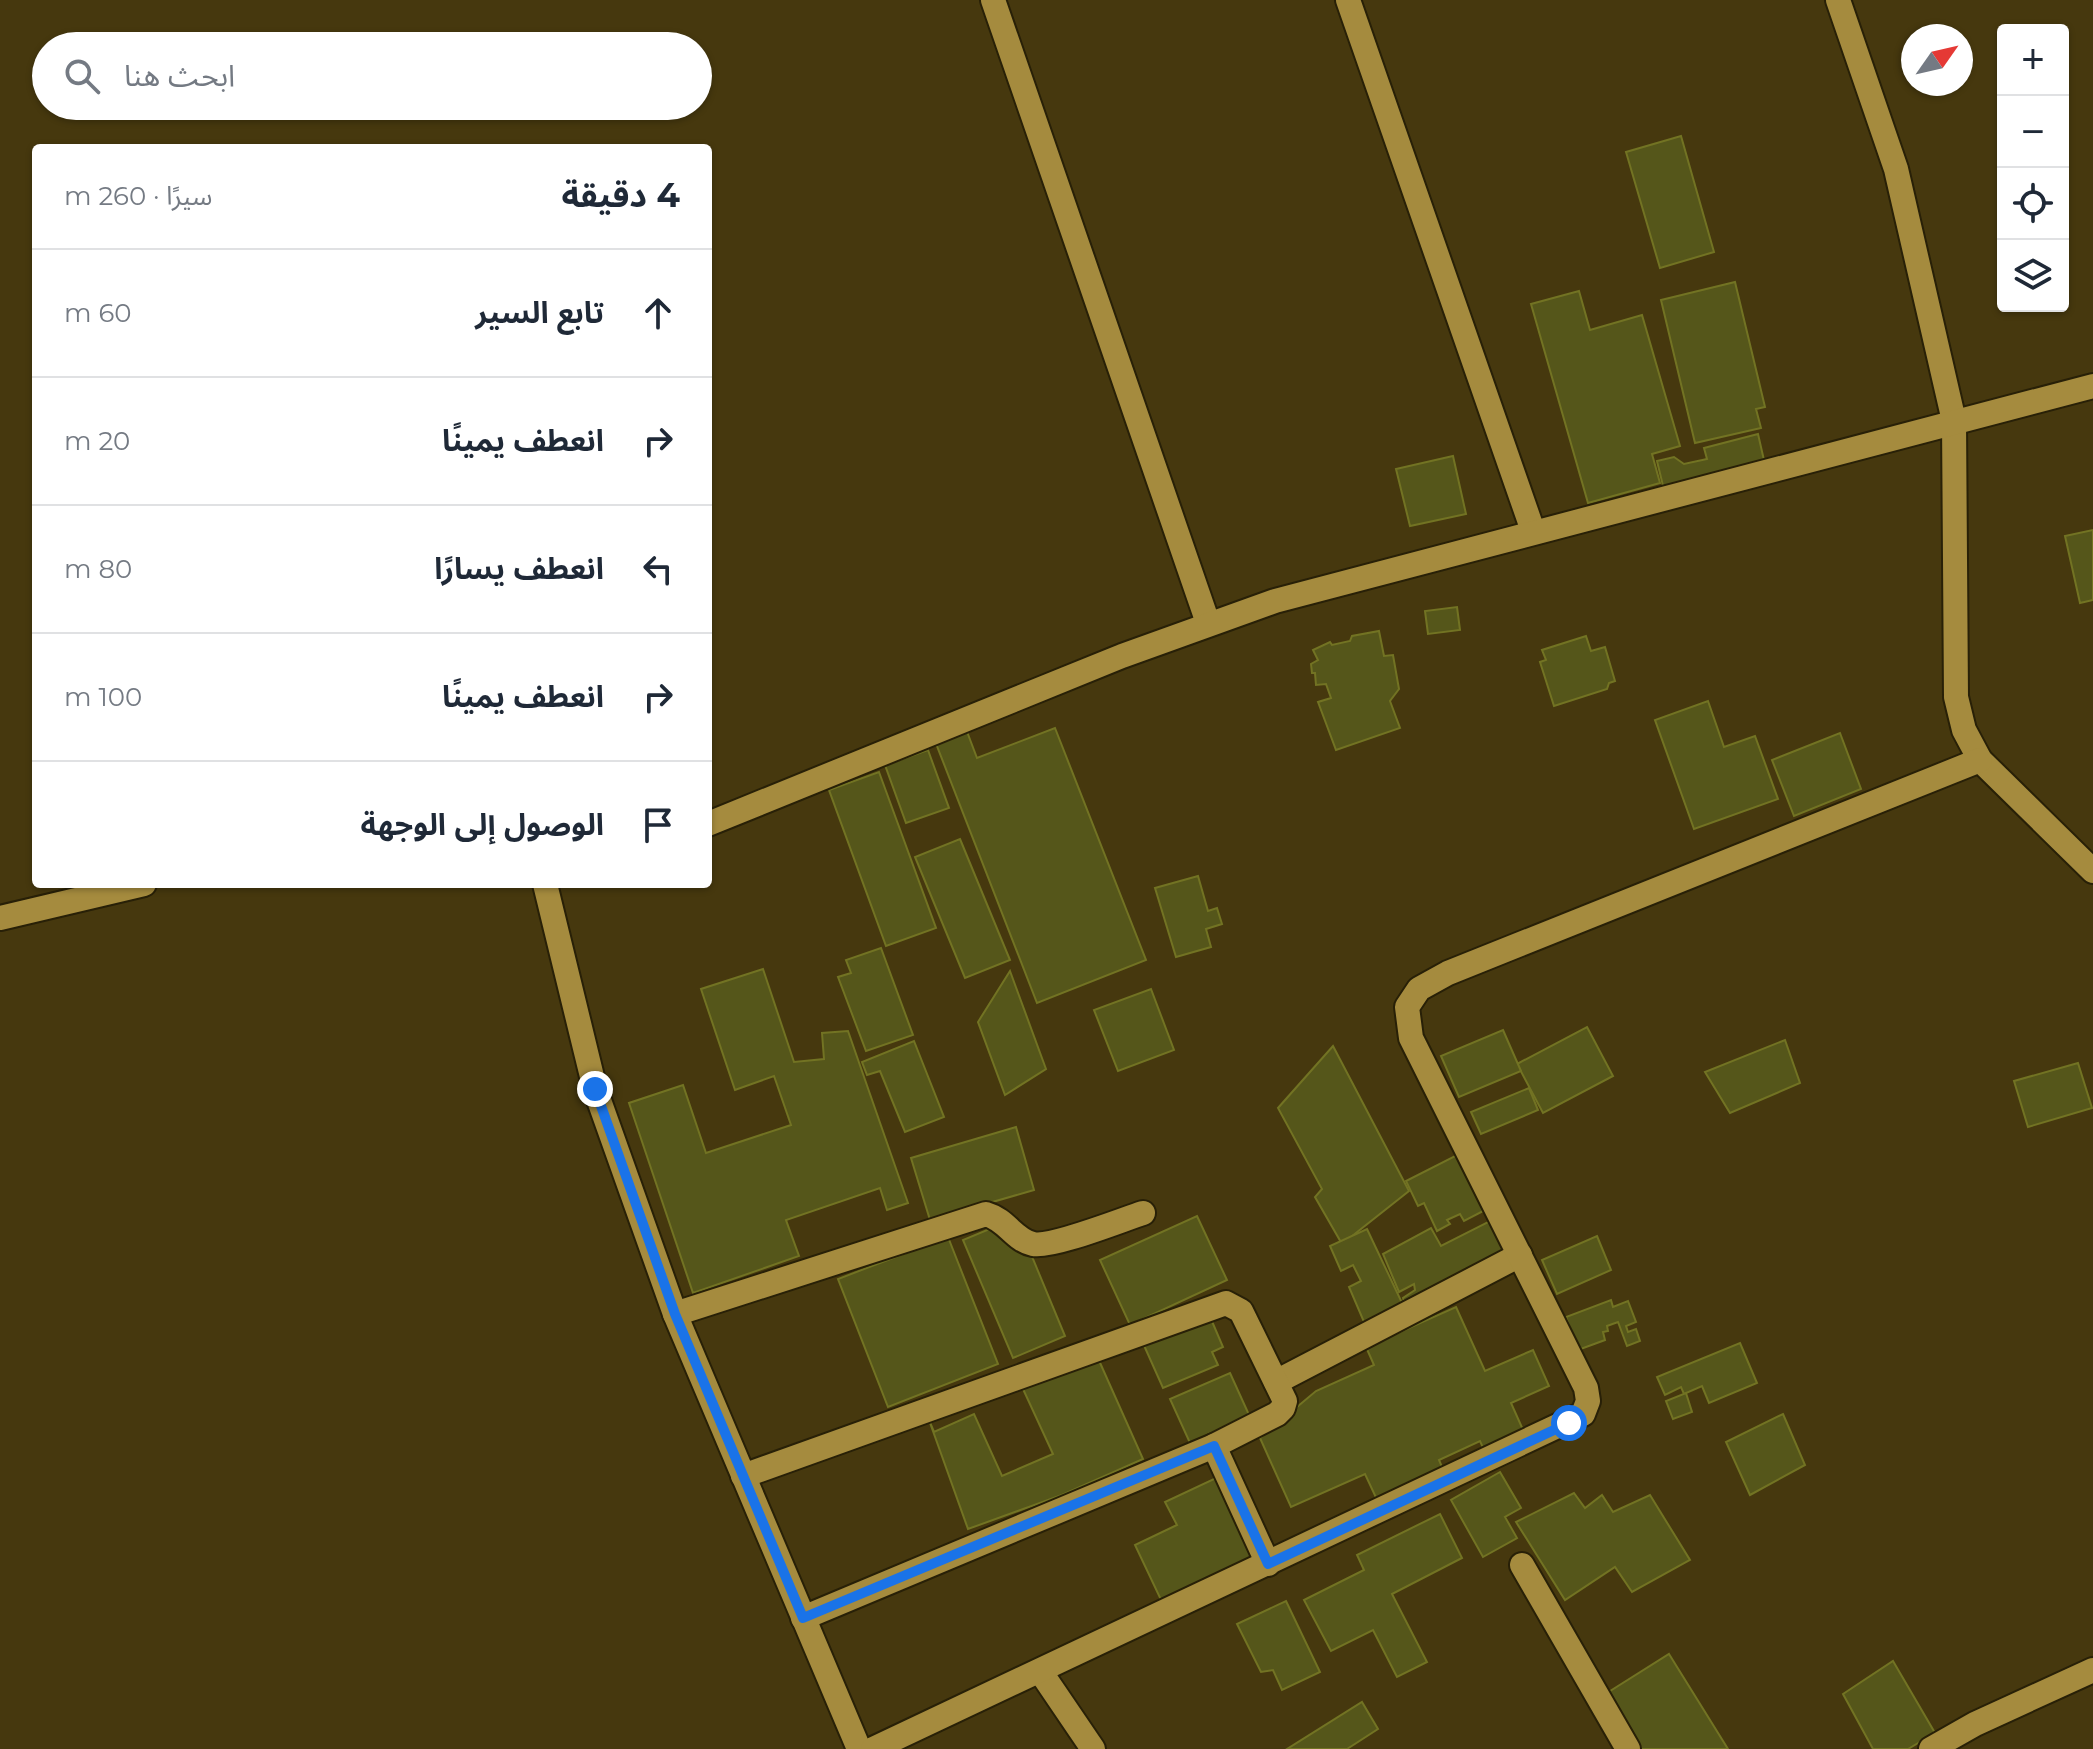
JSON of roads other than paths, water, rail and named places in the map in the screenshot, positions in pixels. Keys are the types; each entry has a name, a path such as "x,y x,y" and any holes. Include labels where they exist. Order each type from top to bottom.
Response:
{"street":[{"path":"993,0 1208,623"},
{"path":"1348,0 1533,531"},
{"path":"1838,0 1896,169 1954,421 1956,697 1964,730 1980,760 2093,871"},
{"path":"712,822 1208,623 1275,601 2093,386"},
{"path":"873,1749 1583,1414 1588,1401 1586,1388 1411,1038 1407,1007 1419,989 1448,973 1980,760"},
{"path":"0,918 127,888"},
{"path":"546,888 595,1089 675,1314 859,1749"},
{"path":"675,1314 986,1214 1000,1218 1021,1239 1044,1245 1143,1213"},
{"path":"1276,1382 1520,1255"},
{"path":"743,1476 1226,1303 1241,1311 1285,1401 1277,1414 1214,1446 803,1618"},
{"path":"1214,1446 1268,1564"},
{"path":"1522,1565 1628,1749"},
{"path":"1931,1749 1975,1724 2093,1670"},
{"path":"1040,1671 1093,1749"}]}
